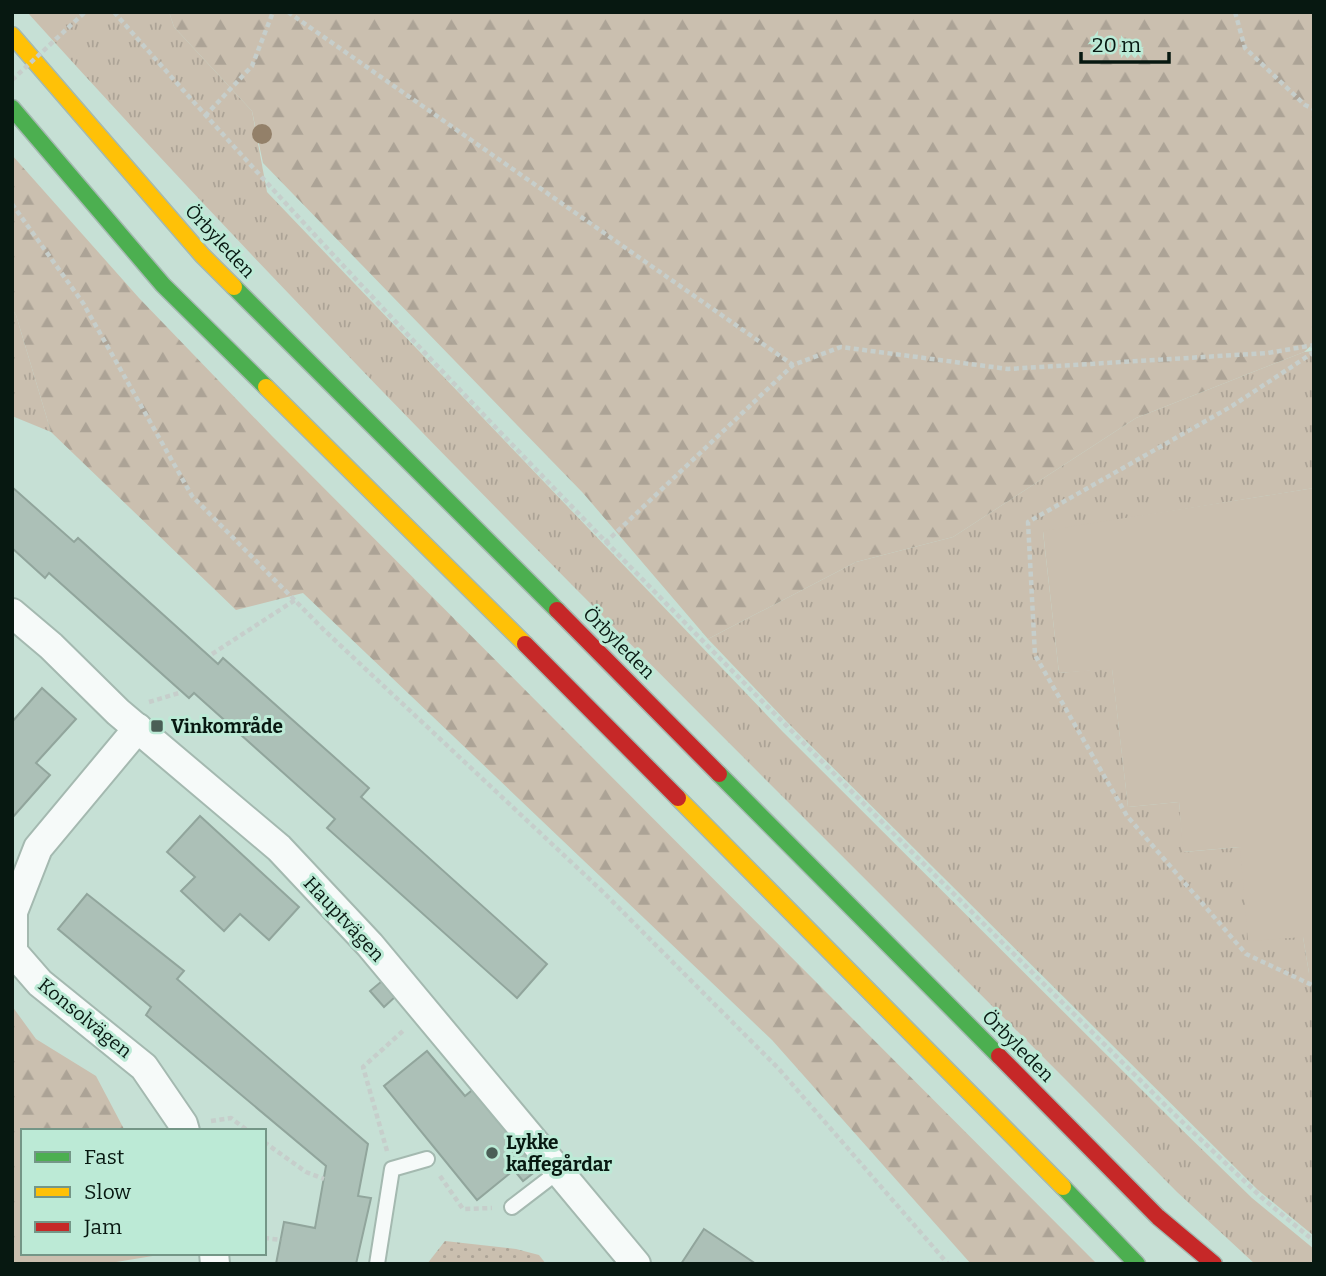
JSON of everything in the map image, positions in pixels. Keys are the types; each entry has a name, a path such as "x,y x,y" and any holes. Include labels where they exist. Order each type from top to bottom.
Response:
{"main road":[{"name":"Örbyleden","path":"12,35 202,255 1158,1217 1214,1264"},
{"path":"12,108 163,285 953,1074 1137,1264"}],"street":[{"name":"Hauptvägen","path":"12,613 138,728 279,848 370,945 636,1264"},
{"name":"Konsolvägen","path":"138,728 38,848 13,912 13,952 40,983 144,1067 184,1128"}],"lane":[{"path":"377,1264 392,1169 427,1158"},
{"path":"512,1207 559,1171"}],"path":[{"path":"12,80 85,12"},
{"path":"114,12 205,116 605,543 1171,1111 1261,1197 1314,1241"},
{"path":"205,116 252,66 273,12"},
{"path":"288,12 793,365"},
{"path":"1235,12 1245,48 1305,105 1314,109"},
{"path":"12,204 83,303 191,496 295,600 601,890 779,1069 948,1264"},
{"path":"605,543 793,365 841,347 1008,369 1268,354 1314,345"},
{"path":"1314,352 1232,407 1028,522 1035,655 1127,816 1246,954 1314,986"},
{"path":"212,654 295,600"},
{"path":"392,1169 363,1067 425,1010"},
{"path":"184,1128 231,1118 245,1129"},
{"path":"266,1143 306,1172 324,1179"},
{"path":"427,1158 463,1209 512,1207"},
{"path":"266,1238 281,1240"}],"green space":[{"path":"27,12 169,12 174,27 252,111 267,192 783,732 1252,1198 1314,1249 1314,1264 1255,1264 1177,1192 451,462 166,164"},
{"path":"169,12 1314,12 1314,343 1304,352 1136,418 953,537 856,562 708,639 583,493 263,163 252,111 174,27"},
{"path":"12,155 139,298 272,436 1097,1264 971,1264 772,1040 303,593 236,610 51,432 12,309"},
{"path":"12,309 16,315 51,432 12,416"},
{"path":"1314,351 1314,488 1043,532 1059,673 1112,668 1128,807 1179,802 1184,852 1240,847 1303,937 1309,973 1314,973 1314,1236 1258,1190 788,723 708,639 856,562 953,537 1136,418 1304,352"},
{"path":"1314,488 1314,973 1309,973 1303,937 1248,941 1240,847 1183,852 1179,802 1128,807 1112,669 1059,673 1043,531"},
{"path":"12,1006 36,1039 96,1076 124,1129 21,1129 21,1255 159,1255 104,1264 12,1264"},
{"path":"445,1241 516,1249 539,1255 546,1264 427,1264"}],"building":[{"path":"12,487 74,542 78,538 218,664 223,658 369,788 361,797 547,964 517,998 327,828 335,819 194,693 189,698 49,573 45,578 12,548"},
{"path":"42,688 76,719 36,763 50,775 12,818 12,722"},
{"path":"200,816 299,907 269,940 240,914 224,931 181,891 195,877 167,852"},
{"path":"87,894 184,971 177,979 368,1144 358,1196 371,1198 356,1264 276,1264 284,1222 315,1228 326,1166 146,1015 151,1007 58,929"},
{"path":"382,981 396,996 384,1007 370,991"},
{"path":"427,1051 465,1096 476,1087 541,1167 523,1181 514,1170 477,1200 384,1086"},
{"path":"704,1229 756,1264 681,1264"}],"traffic: fast":[{"path":"12,108 163,285 266,387"},
{"path":"234,287 557,610"},
{"path":"719,774 999,1056"},
{"path":"1063,1187 1137,1264"}],"traffic: slow":[{"path":"12,35 202,255 234,287"},
{"path":"266,387 525,644"},
{"path":"678,798 1063,1187"}],"traffic: jam":[{"path":"557,610 719,774"},
{"path":"525,644 678,798"},
{"path":"999,1056 1158,1217 1214,1264"}],"place":[{"name":"Vinkområde","path":"157,726"},
{"name":"Lykke kaffegårdar","path":"492,1153"}]}
